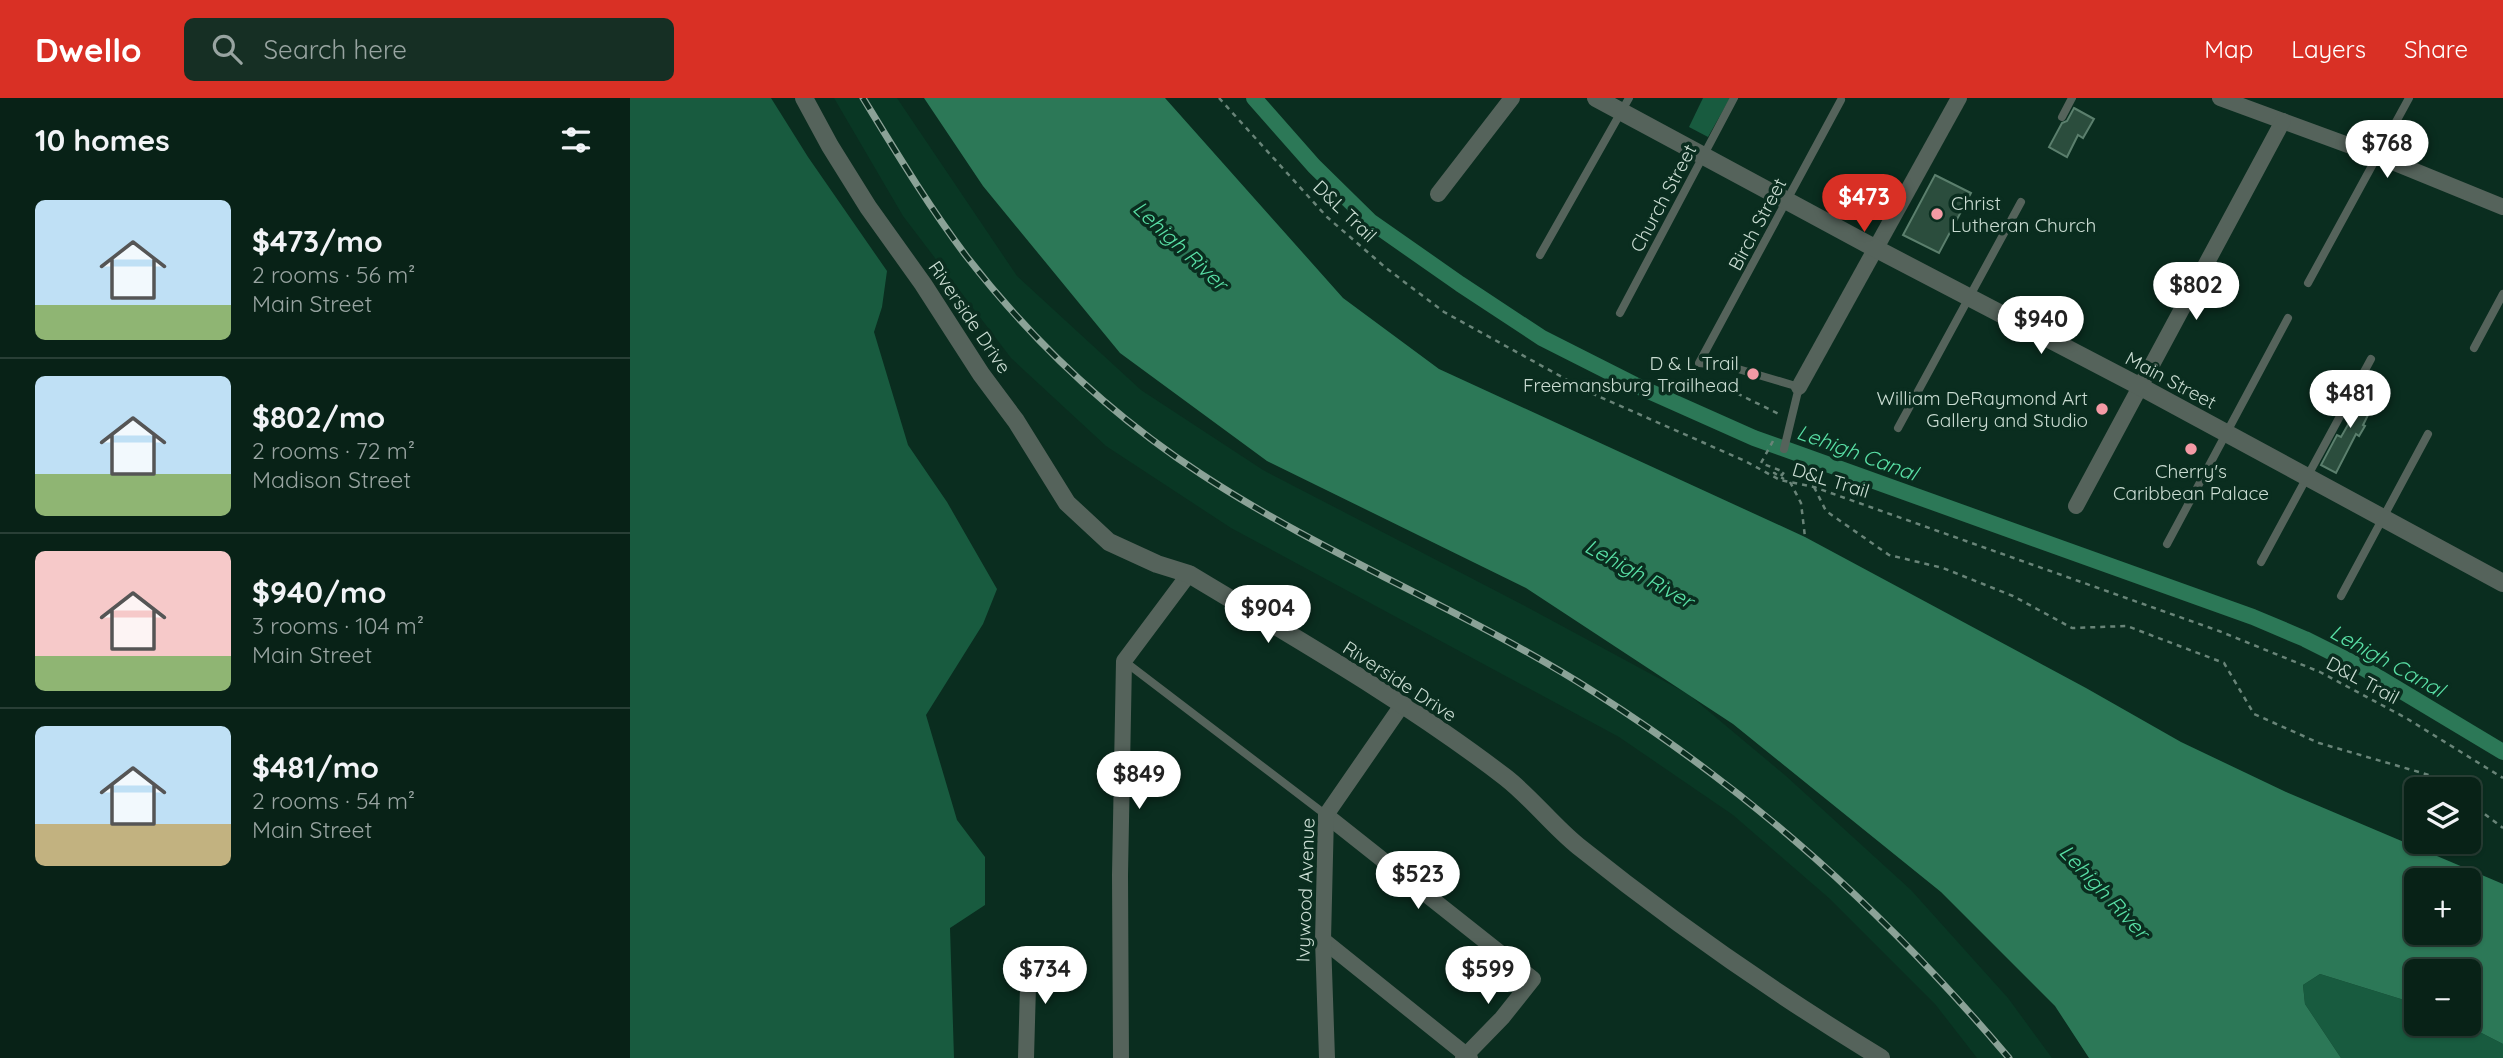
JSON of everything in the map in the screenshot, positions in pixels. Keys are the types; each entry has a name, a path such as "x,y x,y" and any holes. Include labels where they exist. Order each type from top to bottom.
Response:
{"street":[{"name":"Riverside Drive","path":"804,98 868,207 1016,421 1067,503 1109,542 1157,564 1189,574 1402,705 1507,778 1575,844 1692,932 1832,1028 1881,1058"},
{"path":"1438,194 1512,98"},
{"name":"Main Street","path":"1596,98 1625,106 1702,156 2141,387 2503,583"},
{"path":"1799,387 1959,98"},
{"path":"2220,98 2378,156 2503,207"},
{"path":"2076,506 2283,121"},
{"path":"1121,1058 1120,875 1124,661 1189,574"},
{"name":"Ivywood Avenue","path":"1327,1058 1323,940 1326,815 1402,705"},
{"path":"1323,940 1467,1057 1533,979 1326,815"},
{"path":"1023,956 1028,986 1026,1058"}],"lane":[{"name":"Church Street","path":"1620,313 1734,98"},
{"path":"2062,117 2072,98"},
{"path":"2308,283 2409,98"},
{"name":"Birch Street","path":"1740,370 1699,363 1841,100"},
{"path":"1540,255 1625,106"},
{"path":"1898,428 2021,202"},
{"path":"2474,348 2503,294"},
{"path":"2167,544 2288,318"},
{"path":"2261,562 2371,359"},
{"path":"1740,370 1799,387 1784,449"},
{"path":"2341,596 2428,434"},
{"path":"1124,661 1326,815"}],"path":[{"name":"D&L Trail","path":"1219,98 1327,217 1386,268 1444,312 1496,343 1591,393 1745,461 1780,480 1814,487 2219,631 2319,673 2406,718 2503,778"},
{"path":"1740,370 1730,390 1786,417"},
{"path":"1761,463 1784,472 1783,475 1774,473 1790,482 1801,503 1805,537"},
{"path":"1814,487 1826,511 1889,555 1943,568 2013,596 2072,628 2127,626 2224,663 2254,714 2319,743 2436,777"},
{"path":"2481,812 2503,828"}],"shaded area":[{"path":"630,98 771,98 808,157 887,271 882,307 874,332 908,445 947,502 997,589 983,624 926,715 957,820 985,857 985,905 950,928 954,1058 630,1058"},
{"path":"834,98 897,98 1017,276 1141,390 1263,470 1688,694 1786,776 1911,890 2008,998 2052,1058 1977,1058 1935,1004 1830,899 1733,815 1619,737 1231,528 1106,446 1011,358 903,216"},
{"path":"1703,98 1730,98 1708,137 1689,127"},
{"path":"2320,974 2404,1000 2404,1036 2481,1036 2481,1033 2503,1044 2503,1058 2341,1058 2305,1004 2303,985"}],"water":[{"name":"Lehigh River","path":"924,98 1165,98 1343,298 1439,369 1805,537 2181,742 2286,792 2404,842 2404,854 2432,854 2465,868 2404,868 2404,945 2481,945 2481,875 2503,884 2503,1044 2481,1033 2481,959 2404,959 2404,1000 2320,974 2303,985 2305,1004 2341,1058 2089,1058 2055,1006 1941,892 1733,724 1526,588 1267,461 1120,353 983,186"}],"building":[{"path":"2074,108 2094,119 2083,138 2078,135 2067,157 2049,147"},
{"name":"Christ Lutheran Church","path":"1935,175 1971,193 1939,253 1903,235"},
{"path":"2363,387 2378,395 2363,425 2365,426 2359,436 2356,434 2336,473 2321,465 2337,435 2341,437 2353,416 2349,414"}],"waterway":[{"name":"Lehigh Canal","path":"1254,98 1314,166 1370,221 1542,338 1635,385 1754,438 2253,617 2305,639 2363,668 2503,752"}],"railway":[{"path":"863,98 926,199 967,257 1046,347 1105,402 1168,451 1249,504 1546,663 1653,731 1710,772 1816,859 1866,905 1915,954 2009,1058"}],"place":[{"name":"Christ Lutheran Church","path":"1937,214"},
{"name":"D & L Trail Freemansburg Trailhead","path":"1753,374"},
{"name":"William DeRaymond Art Gallery and Studio","path":"2102,409"},
{"name":"Cherry's Caribbean Palace","path":"2191,449"}]}
